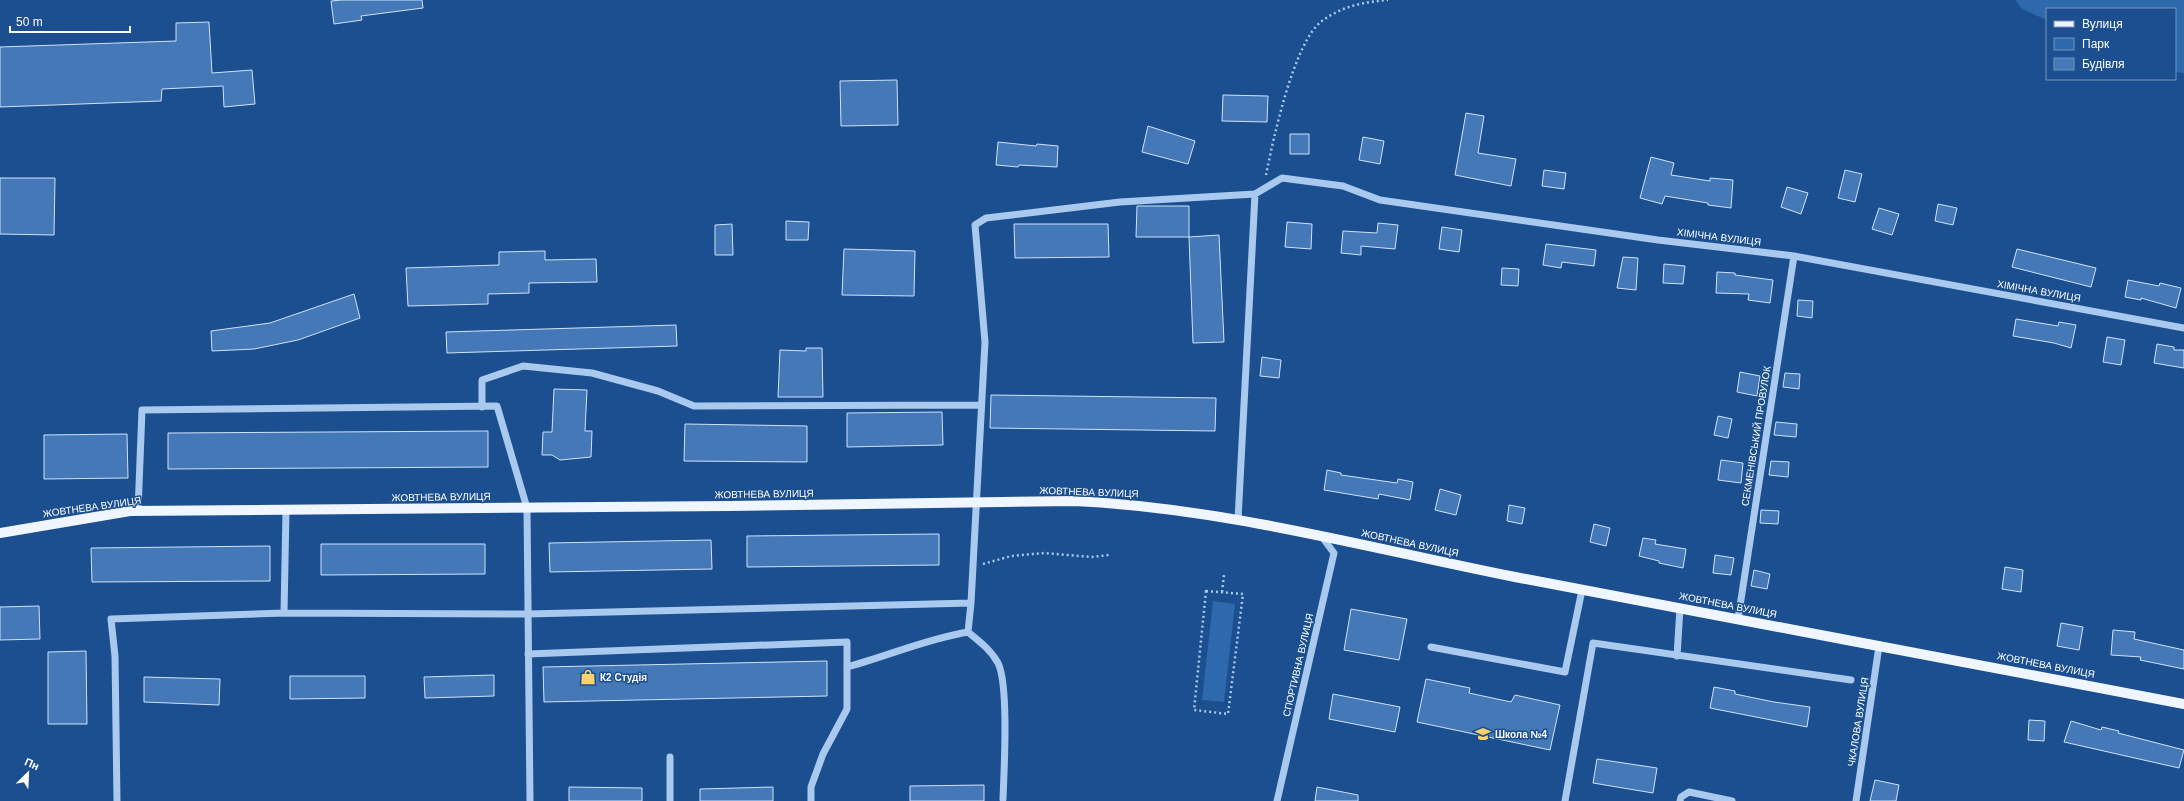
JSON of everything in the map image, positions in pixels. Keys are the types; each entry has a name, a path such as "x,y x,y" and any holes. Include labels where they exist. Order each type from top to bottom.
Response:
{"main road":[{"name":"ЖОВТНЕВА ВУЛИЦЯ","path":"0,533 138,511 1074,501 1127,504 1238,520 1582,590 2184,704"}],"street":[{"name":"ХІМІЧНА ВУЛИЦЯ","path":"1255,194 1282,178 1343,186 1380,200 1651,239 1794,256 2184,328"},
{"path":"968,632 971,603 985,342 975,225 986,218 1120,202 1255,194 1238,520"},
{"name":"СЕКМЕНІВСЬКИЙ ПРОВУЛОК","path":"1738,619 1794,256"},
{"path":"482,406 482,380 524,366 592,373 658,391 694,406 982,405"},
{"path":"138,511 142,410 497,406 527,508 530,801"},
{"path":"284,613 286,510"},
{"name":"СПОРТИВНА ВУЛИЦЯ","path":"1277,801 1334,553 1322,537"},
{"path":"1431,646 1565,672 1582,590"},
{"path":"117,801 115,656 111,619 284,613 528,614 971,603"},
{"path":"1677,656 1680,608"},
{"path":"847,667 884,657 942,636 968,632 983,644 998,663 1002,682 1004,709 1003,799"},
{"path":"528,654 847,642 847,709 823,754 811,787 811,801"},
{"path":"1565,801 1593,643 1851,680"},
{"name":"ЧКАЛОВА ВУЛИЦЯ","path":"1856,801 1879,646"},
{"path":"670,757 670,801"},
{"path":"1680,801 1681,797 1689,792 1732,801"}],"path":[{"path":"1264,189 1278,116 1304,45 1320,22 1340,10 1362,3 1388,0"},
{"path":"973,567 1011,556 1044,554 1092,557 1109,554"},
{"path":"1222,592 1224,575"},
{"path":"1206,591 1222,592 1243,594 1228,714 1194,710 1206,591"}],"green space":[{"path":"2015,0 2184,0 2184,73 2176,72 2176,8 2046,8 2046,20 2022,9"},
{"path":"1213,601 1235,604 1224,702 1202,700"}],"building":[{"path":"422,0 423,8 361,16 362,20 334,24 331,1"},
{"path":"209,22 212,73 252,70 255,104 224,107 223,86 162,89 161,101 0,107 0,47 176,41 176,23"},
{"path":"897,80 898,125 841,126 840,81"},
{"path":"1223,95 1268,96 1267,122 1222,121"},
{"path":"1466,113 1484,116 1478,153 1516,159 1511,186 1455,175"},
{"path":"1148,126 1195,141 1188,164 1142,152"},
{"path":"1290,134 1309,134 1309,154 1290,154"},
{"path":"1363,137 1384,141 1380,164 1359,160"},
{"path":"998,142 1036,146 1037,144 1058,146 1057,167 1019,165 1018,167 996,165"},
{"path":"1651,157 1674,163 1671,175 1710,181 1710,178 1733,180 1731,208 1665,196 1662,204 1640,198"},
{"path":"1544,170 1566,173 1564,189 1542,186"},
{"path":"1845,170 1862,174 1855,202 1838,198"},
{"path":"0,178 55,178 54,235 0,234"},
{"path":"1787,187 1808,193 1801,214 1781,207"},
{"path":"1938,204 1957,208 1953,225 1935,221"},
{"path":"1137,206 1189,206 1189,237 1136,237"},
{"path":"1879,208 1899,214 1892,235 1872,229"},
{"path":"786,221 809,222 808,240 786,240"},
{"path":"1287,222 1312,224 1311,249 1285,247"},
{"path":"1378,223 1398,225 1395,249 1361,246 1361,255 1341,253 1343,231 1377,233"},
{"path":"732,224 733,255 715,255 715,225"},
{"path":"1014,224 1108,224 1109,257 1015,258"},
{"path":"1442,227 1462,230 1459,252 1439,249"},
{"path":"1219,235 1224,342 1193,343 1189,237"},
{"path":"1546,244 1596,250 1594,266 1562,262 1561,268 1543,265"},
{"path":"844,249 915,251 914,296 842,295"},
{"path":"2017,249 2096,268 2091,287 2012,267"},
{"path":"545,251 545,260 596,259 597,282 529,283 529,293 488,294 488,304 408,306 406,268 499,265 499,252"},
{"path":"1623,257 1638,258 1636,290 1617,288"},
{"path":"1664,264 1685,266 1683,284 1663,283"},
{"path":"1502,268 1519,269 1518,286 1501,285"},
{"path":"1717,272 1735,273 1735,275 1773,280 1770,303 1748,300 1749,294 1716,293"},
{"path":"2128,280 2159,286 2160,283 2181,288 2176,308 2141,298 2141,300 2125,297"},
{"path":"354,294 360,318 298,340 254,349 212,351 211,331 270,323"},
{"path":"1798,300 1813,301 1812,318 1797,316"},
{"path":"2016,319 2058,326 2059,322 2076,325 2071,348 2054,343 2013,336"},
{"path":"676,325 677,346 447,353 446,332"},
{"path":"2107,337 2125,340 2121,365 2103,362"},
{"path":"2157,344 2174,347 2174,350 2184,350 2184,368 2154,363"},
{"path":"806,348 822,348 823,397 778,397 780,350 806,351"},
{"path":"1262,357 1281,360 1279,378 1260,376"},
{"path":"1740,372 1760,376 1757,396 1737,392"},
{"path":"1785,373 1800,374 1799,389 1783,387"},
{"path":"554,389 587,390 585,431 592,431 591,457 560,460 552,455 542,455 543,432 552,432"},
{"path":"991,395 1216,398 1215,431 990,428"},
{"path":"942,412 943,445 847,447 847,413"},
{"path":"1718,416 1732,419 1728,438 1714,435"},
{"path":"1776,422 1797,424 1796,437 1774,435"},
{"path":"685,424 807,426 807,462 684,461"},
{"path":"488,431 488,467 168,469 168,433"},
{"path":"127,434 128,478 44,479 44,435"},
{"path":"1721,460 1743,463 1741,483 1718,480"},
{"path":"1771,461 1789,462 1788,477 1769,475"},
{"path":"1327,470 1341,473 1341,475 1397,483 1398,479 1413,482 1410,500 1379,494 1378,499 1324,490"},
{"path":"1440,489 1461,495 1456,515 1435,510"},
{"path":"1509,505 1525,508 1522,524 1507,521"},
{"path":"1761,510 1779,511 1778,524 1760,523"},
{"path":"1594,524 1610,528 1606,546 1590,542"},
{"path":"939,534 939,565 747,567 747,536"},
{"path":"1643,538 1656,540 1655,544 1686,549 1683,568 1659,563 1659,561 1639,556"},
{"path":"711,540 712,569 550,572 549,543"},
{"path":"321,544 485,544 485,574 321,575"},
{"path":"270,546 270,581 92,582 91,548"},
{"path":"1715,555 1734,558 1731,575 1713,573"},
{"path":"2005,567 2023,570 2021,592 2002,589"},
{"path":"1754,570 1770,574 1767,589 1751,586"},
{"path":"39,606 40,639 0,640 0,607"},
{"path":"1351,609 1407,619 1399,660 1344,650"},
{"path":"2061,623 2083,627 2079,650 2057,646"},
{"path":"2113,630 2135,632 2134,639 2184,650 2184,669 2140,660 2141,657 2111,655"},
{"path":"86,651 87,724 48,724 48,652"},
{"path":"827,661 827,696 544,702 543,667"},
{"path":"494,675 494,696 425,698 424,677"},
{"path":"290,676 365,676 365,698 290,699"},
{"path":"144,677 220,679 219,705 144,702"},
{"path":"1426,679 1470,688 1469,693 1511,702 1515,695 1560,705 1550,750 1417,722"},
{"path":"1714,687 1735,691 1735,694 1774,702 1810,707 1807,727 1710,708"},
{"path":"1333,694 1400,707 1395,732 1329,719"},
{"path":"2029,720 2045,721 2044,741 2028,740"},
{"path":"2071,721 2101,730 2102,727 2119,731 2118,733 2184,750 2179,768 2064,742"},
{"path":"1597,759 1657,768 1653,793 1593,783"},
{"path":"1875,780 1899,785 1896,801 1870,801"},
{"path":"984,785 984,801 910,801 910,786"},
{"path":"569,787 642,788 642,801 569,801"},
{"path":"773,787 773,801 700,801 700,789"},
{"path":"1317,787 1358,795 1358,801 1315,801"}],"place":[{"name":"К2 Студiя","path":"588,677"},
{"name":"Школа №4","path":"1483,734"}]}
